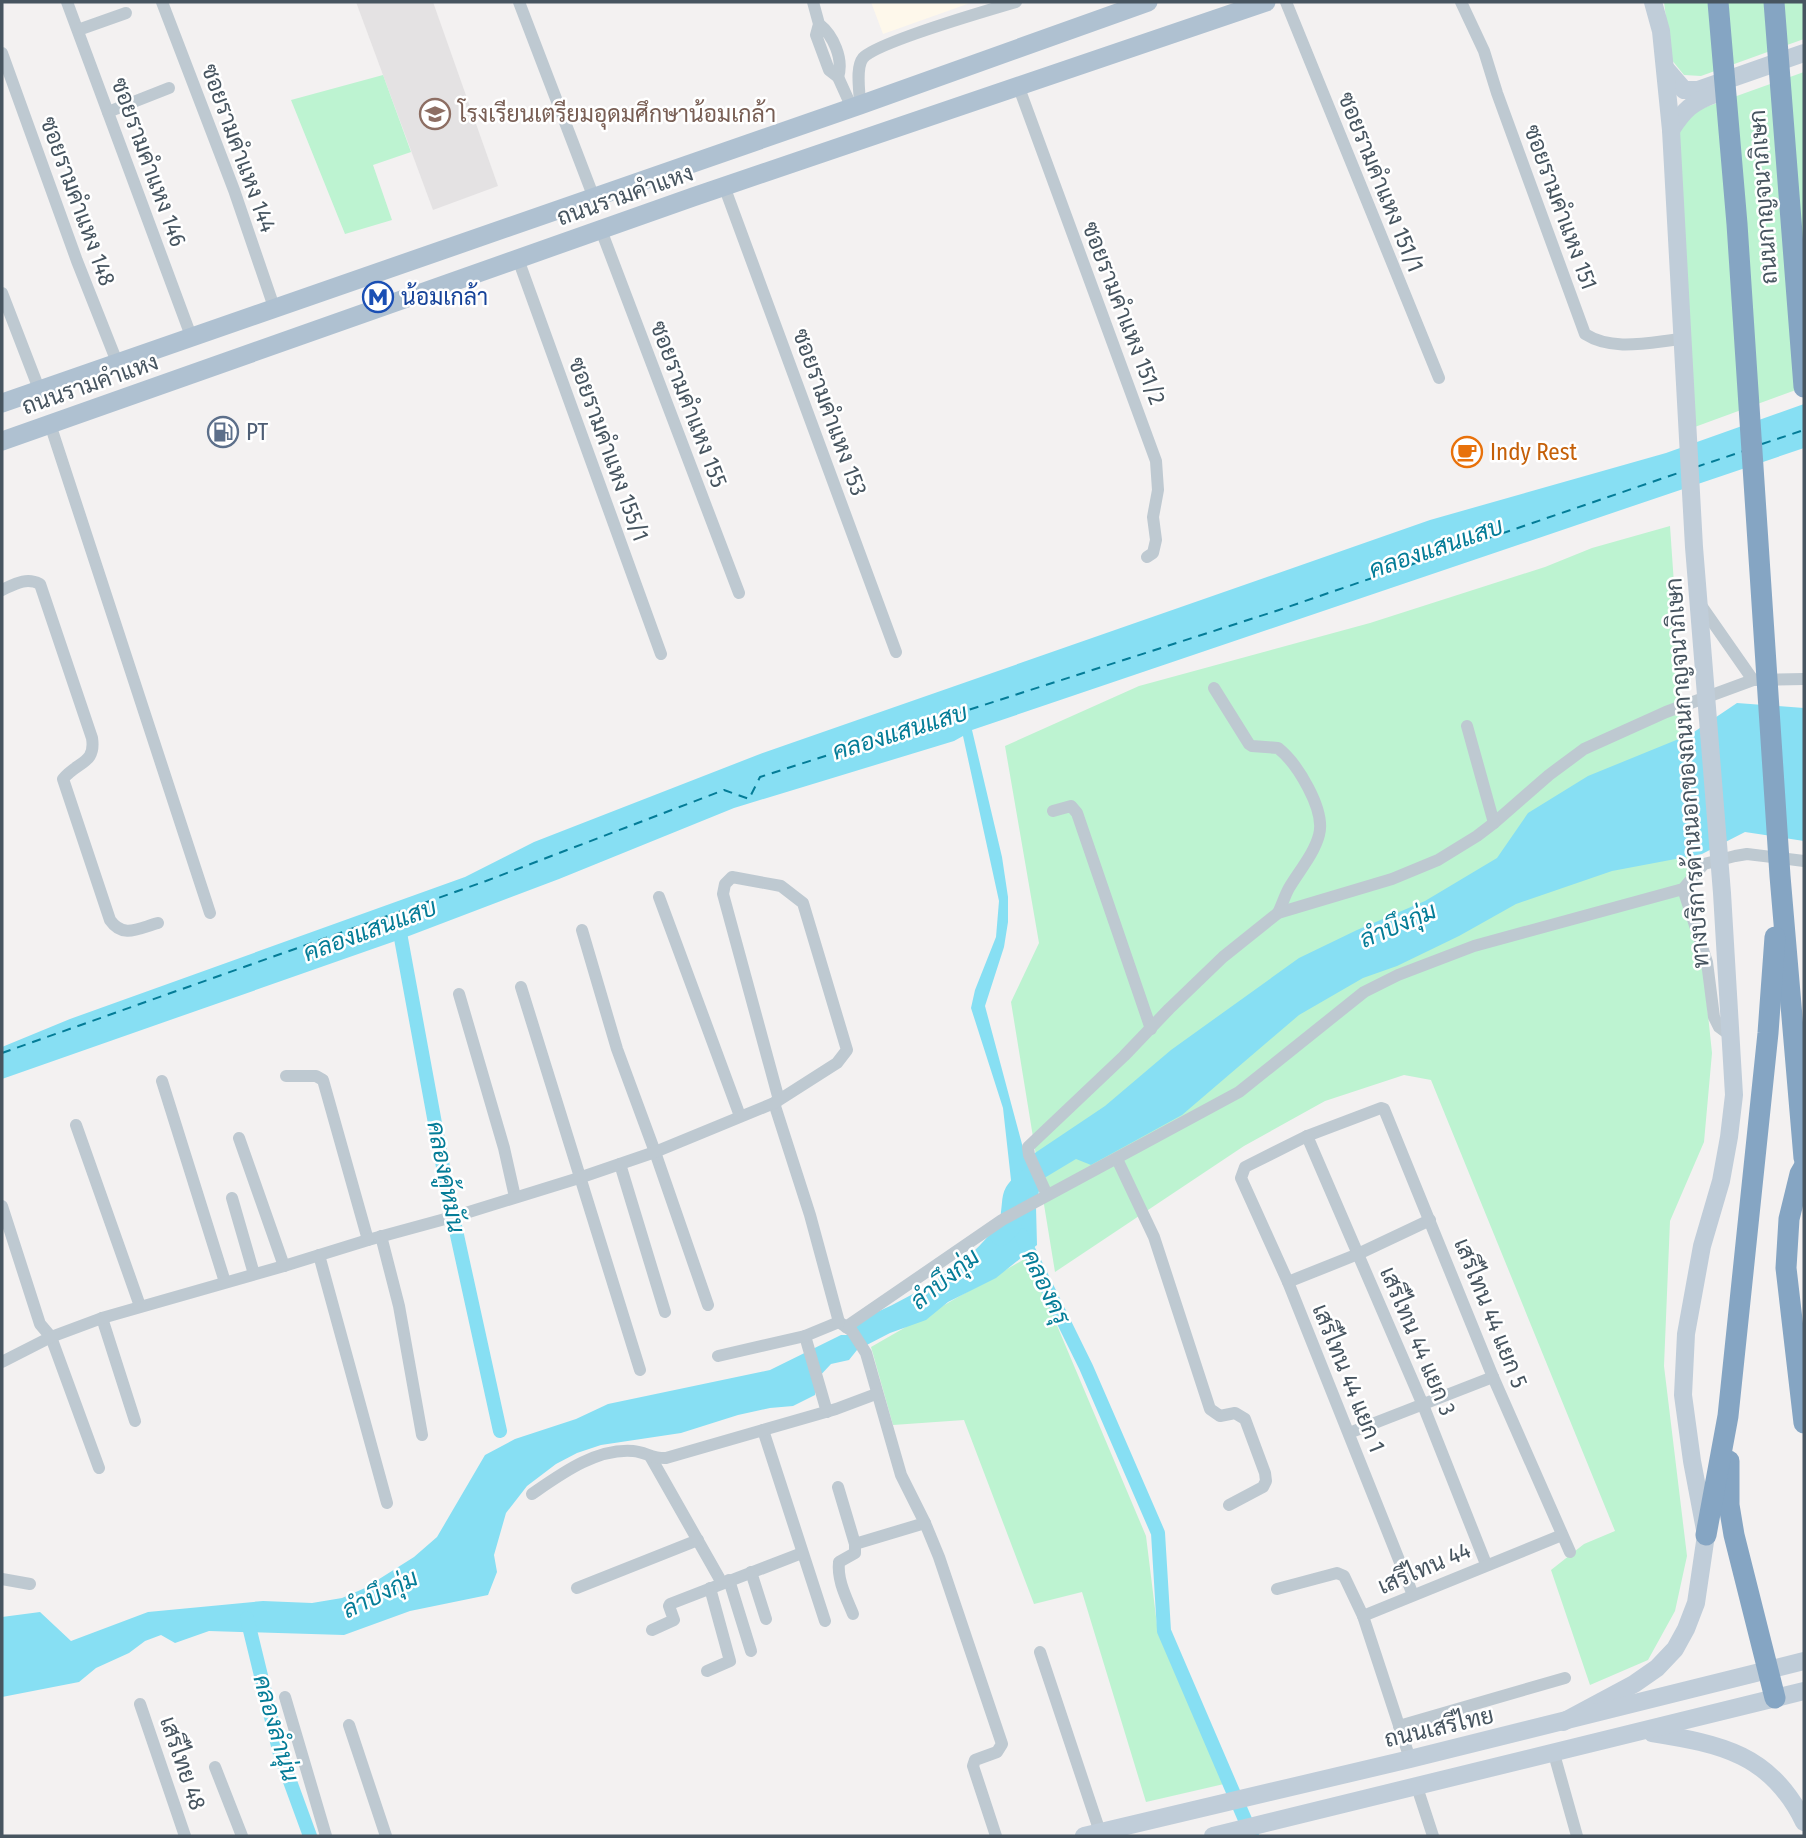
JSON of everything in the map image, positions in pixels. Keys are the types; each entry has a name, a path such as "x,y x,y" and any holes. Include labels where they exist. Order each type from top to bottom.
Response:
{"highway":[{"path":"1718,2 1737,223 1780,876 1804,1158"},
{"name":"ถนนกาญจนาภิเษก","path":"1774,2 1804,387"},
{"path":"1706,1535 1728,1416 1768,1033 1780,876"},
{"path":"1804,1167 1789,1219 1786,1268 1804,1423"},
{"path":"1728,1416 1731,1515 1775,1698"}],"main road":[{"name":"ถนนรามคำแหง","path":"2,403 856,107 1148,2"},
{"name":"ถนนรามคำแหง","path":"2,441 724,186 1266,2"},
{"name":"ทางบริการด้านนอกของถนนกาญจนาภิเษก","path":"1563,1722 1634,1684 1657,1668 1675,1649 1696,1603 1706,1535 1683,1395 1686,1334 1702,1246 1721,1181 1734,1095 1722,893 1694,547 1671,130 1661,31 1653,2"},
{"path":"1665,68 1685,90 1698,90 1804,53"},
{"path":"1671,130 1684,110 1700,100 1804,65"},
{"name":"ถนนเสรีไทย","path":"1092,1834 1563,1722 1804,1661"},
{"path":"1213,1836 1804,1691"},
{"path":"1644,1732 1722,1748 1756,1762 1796,1805 1804,1822"}],"street":[{"name":"ซอยรามคำแหง 146","path":"67,2 191,336"},
{"name":"ซอยรามคำแหง 144","path":"162,2 275,310"},
{"path":"519,2 594,198"},
{"path":"813,2 819,24 829,32 842,66 838,77 856,107"},
{"path":"856,107 859,65 864,56 886,44 1016,2"},
{"name":"ซอยรามคำแหง 151/1","path":"1286,2 1439,378"},
{"name":"ซอยรามคำแหง 151","path":"1461,2 1484,51 1586,334 1597,342 1610,345 1682,339"},
{"path":"78,30 126,13"},
{"name":"ซอยรามคำแหง 148","path":"2,53 77,261 117,362"},
{"name":"ซอยรามคำแหง 151/2","path":"1018,85 1156,461 1158,490 1153,517 1156,540 1153,553 1147,557"},
{"path":"108,112 169,88"},
{"name":"ซอยรามคำแหง 153","path":"724,186 896,652"},
{"name":"ซอยรามคำแหง 155","path":"601,230 739,593"},
{"name":"ซอยรามคำแหง 155/1","path":"518,258 661,654"},
{"path":"2,293 39,389"},
{"path":"50,424 210,913"},
{"path":"2,590 22,581 33,580 40,584 92,738 94,751 64,779 110,920 116,929 123,932 158,923"},
{"path":"1700,604 1753,680"},
{"path":"1045,1193 1028,1147 1223,957 1278,913 1392,879 1438,860 1477,836 1584,749 1666,712 1753,680 1804,679"},
{"path":"1214,688 1249,744 1255,747 1278,748 1293,763 1304,779 1319,818 1321,826 1318,839 1288,889 1278,913"},
{"path":"1467,726 1494,823"},
{"path":"1053,811 1072,806 1077,813 1151,1029"},
{"path":"719,1356 807,1342 846,1327 1045,1193 1117,1159 1239,1092 1364,992 1398,975 1474,946 1682,889 1704,864 1746,854 1804,861"},
{"path":"2,1363 51,1337 102,1318 579,1178 655,1152 776,1101 837,1063 847,1050 803,902 781,886 732,877 725,884 723,894 776,1101 846,1327 864,1349 901,1475 939,1557 1002,1744 998,1752 975,1760 973,1766 996,1836"},
{"path":"1682,889 1707,962 1714,1017 1718,1027 1731,1036"},
{"path":"659,897 740,1116"},
{"path":"582,930 617,1049 708,1305"},
{"path":"521,987 640,1370"},
{"path":"459,994 504,1148 515,1197"},
{"path":"286,1076 316,1076 323,1080 368,1240"},
{"path":"162,1081 225,1282"},
{"name":"เสรีไทน 44 แยก 5","path":"1307,1136 1384,1109 1493,1377 1570,1552"},
{"path":"76,1125 140,1306"},
{"name":"เสรีไทน 44 แยก 1","path":"1307,1136 1245,1167 1241,1178 1288,1282 1413,1595"},
{"name":"เสรีไทน 44 แยก 3","path":"1307,1136 1423,1405 1486,1564"},
{"path":"239,1138 284,1266"},
{"path":"1117,1159 1154,1237 1210,1409 1220,1416 1235,1413 1245,1419 1265,1473 1266,1481 1263,1487 1229,1505"},
{"path":"620,1164 665,1312"},
{"path":"232,1198 254,1274"},
{"path":"2,1206 40,1324 51,1337 99,1468"},
{"path":"1288,1282 1358,1254 1430,1220"},
{"path":"381,1236 399,1306 422,1435"},
{"path":"319,1255 387,1503"},
{"path":"102,1318 135,1421"},
{"path":"807,1342 827,1412"},
{"path":"1349,1433 1493,1377"},
{"path":"532,1494 573,1466 600,1456 632,1451 666,1458 827,1412 876,1394"},
{"path":"763,1430 825,1621"},
{"path":"650,1456 698,1540 751,1651"},
{"path":"838,1487 855,1544 855,1553 839,1562 838,1576 853,1614"},
{"path":"855,1544 925,1523"},
{"name":"เสรีไทน 44","path":"1410,1759 1363,1616 1562,1535"},
{"path":"577,1588 698,1540"},
{"path":"652,1630 674,1620 670,1604 802,1553"},
{"path":"751,1572 766,1619"},
{"path":"1277,1589 1337,1573 1344,1576 1363,1616"},
{"path":"2,1579 30,1584"},
{"path":"707,1671 730,1661 720,1584"},
{"path":"1040,1652 1092,1834"},
{"path":"1399,1726 1565,1678"},
{"path":"285,1697 326,1836"},
{"name":"เสรีไทย 48","path":"140,1704 185,1836"},
{"path":"349,1725 386,1836"},
{"path":"1554,1754 1577,1836"},
{"path":"215,1767 242,1836"},
{"path":"1417,1787 1433,1836"}],"shaded area":[{"name":"โรงเรียนเตรียมอุดมศึกษาน้อมเกล้า","path":"356,2 433,2 498,186 433,210"},
{"path":"871,2 973,2 883,34"}],"green space":[{"path":"1664,2 1804,2 1804,39 1701,76 1684,75 1671,59"},
{"path":"1804,72 1804,387 1692,428 1677,131 1692,112"},
{"path":"383,75 411,152 373,165 392,220 345,234 291,100"},
{"path":"1670,526 1695,890 1712,1053 1704,1142 1670,1221 1664,1366 1687,1556 1675,1611 1648,1660 1590,1685 1551,1570 1584,1544 1615,1531 1431,1080 1404,1075 1325,1101 1244,1146 1055,1272 1011,1002 1039,943 1005,746 1139,686 1370,623 1545,567 1592,548"},
{"path":"1028,1257 1146,1536 1158,1633 1224,1784 1146,1802 1082,1592 1034,1604 964,1420 893,1425 871,1347"}],"water":[{"name":"คลองแสนแสบ","path":"1804,404 1804,448 972,730 1002,857 1008,897 1004,947 985,1006 1026,1159 1105,1106 1171,1050 1299,958 1425,901 1497,858 1528,813 1588,776 1691,734 1737,703 1804,708 1804,841 1745,832 1702,854 1612,871 1516,904 1397,966 1363,978 1299,1015 1182,1115 1091,1165 1076,1159 1041,1180 1036,1207 1037,1245 996,1278 948,1302 926,1320 890,1333 857,1350 849,1360 831,1364 816,1380 815,1395 793,1406 738,1415 681,1433 601,1445 556,1464 527,1486 506,1513 494,1555 497,1572 488,1595 410,1611 344,1635 209,1631 175,1643 161,1635 96,1668 79,1682 2,1697 2,1617 40,1612 71,1641 148,1612 263,1601 312,1603 342,1598 365,1588 414,1557 437,1537 485,1455 515,1439 576,1419 608,1404 770,1370 841,1335 849,1335 854,1322 917,1292 947,1273 979,1246 1014,1207 1003,1108 971,1008 975,990 996,937 999,901 963,736 734,808 401,939 2,1079 2,1047 70,1019 465,877 534,842 760,754 1430,520 1666,453"}],"waterway":[{"name":"คลองคู้หมัน","path":"398,922 448,1194 500,1431"},
{"name":"ลำบึงกุ่ม","path":"1001,1234 1010,1225 1015,1194 1032,1177"},
{"name":"คลองครุ","path":"1021,1235 1086,1367 1158,1533 1164,1631 1252,1836"},
{"name":"คลองลำนุ่น","path":"247,1618 280,1754 310,1836"}],"ferry route":[{"path":"1762,444 1804,430"},
{"path":"1696,467 1744,451"},
{"path":"2,1053 486,881 724,790 749,799 760,777 1279,610 1681,472"}],"place":[{"name":"โรงเรียนเตรียมอุดมศึกษาน้อมเกล้า","path":"435,114"},
{"name":"น้อมเกล้า","path":"378,297"},
{"name":"PT","path":"223,432"},
{"name":"Indy Rest","path":"1467,452"}]}
